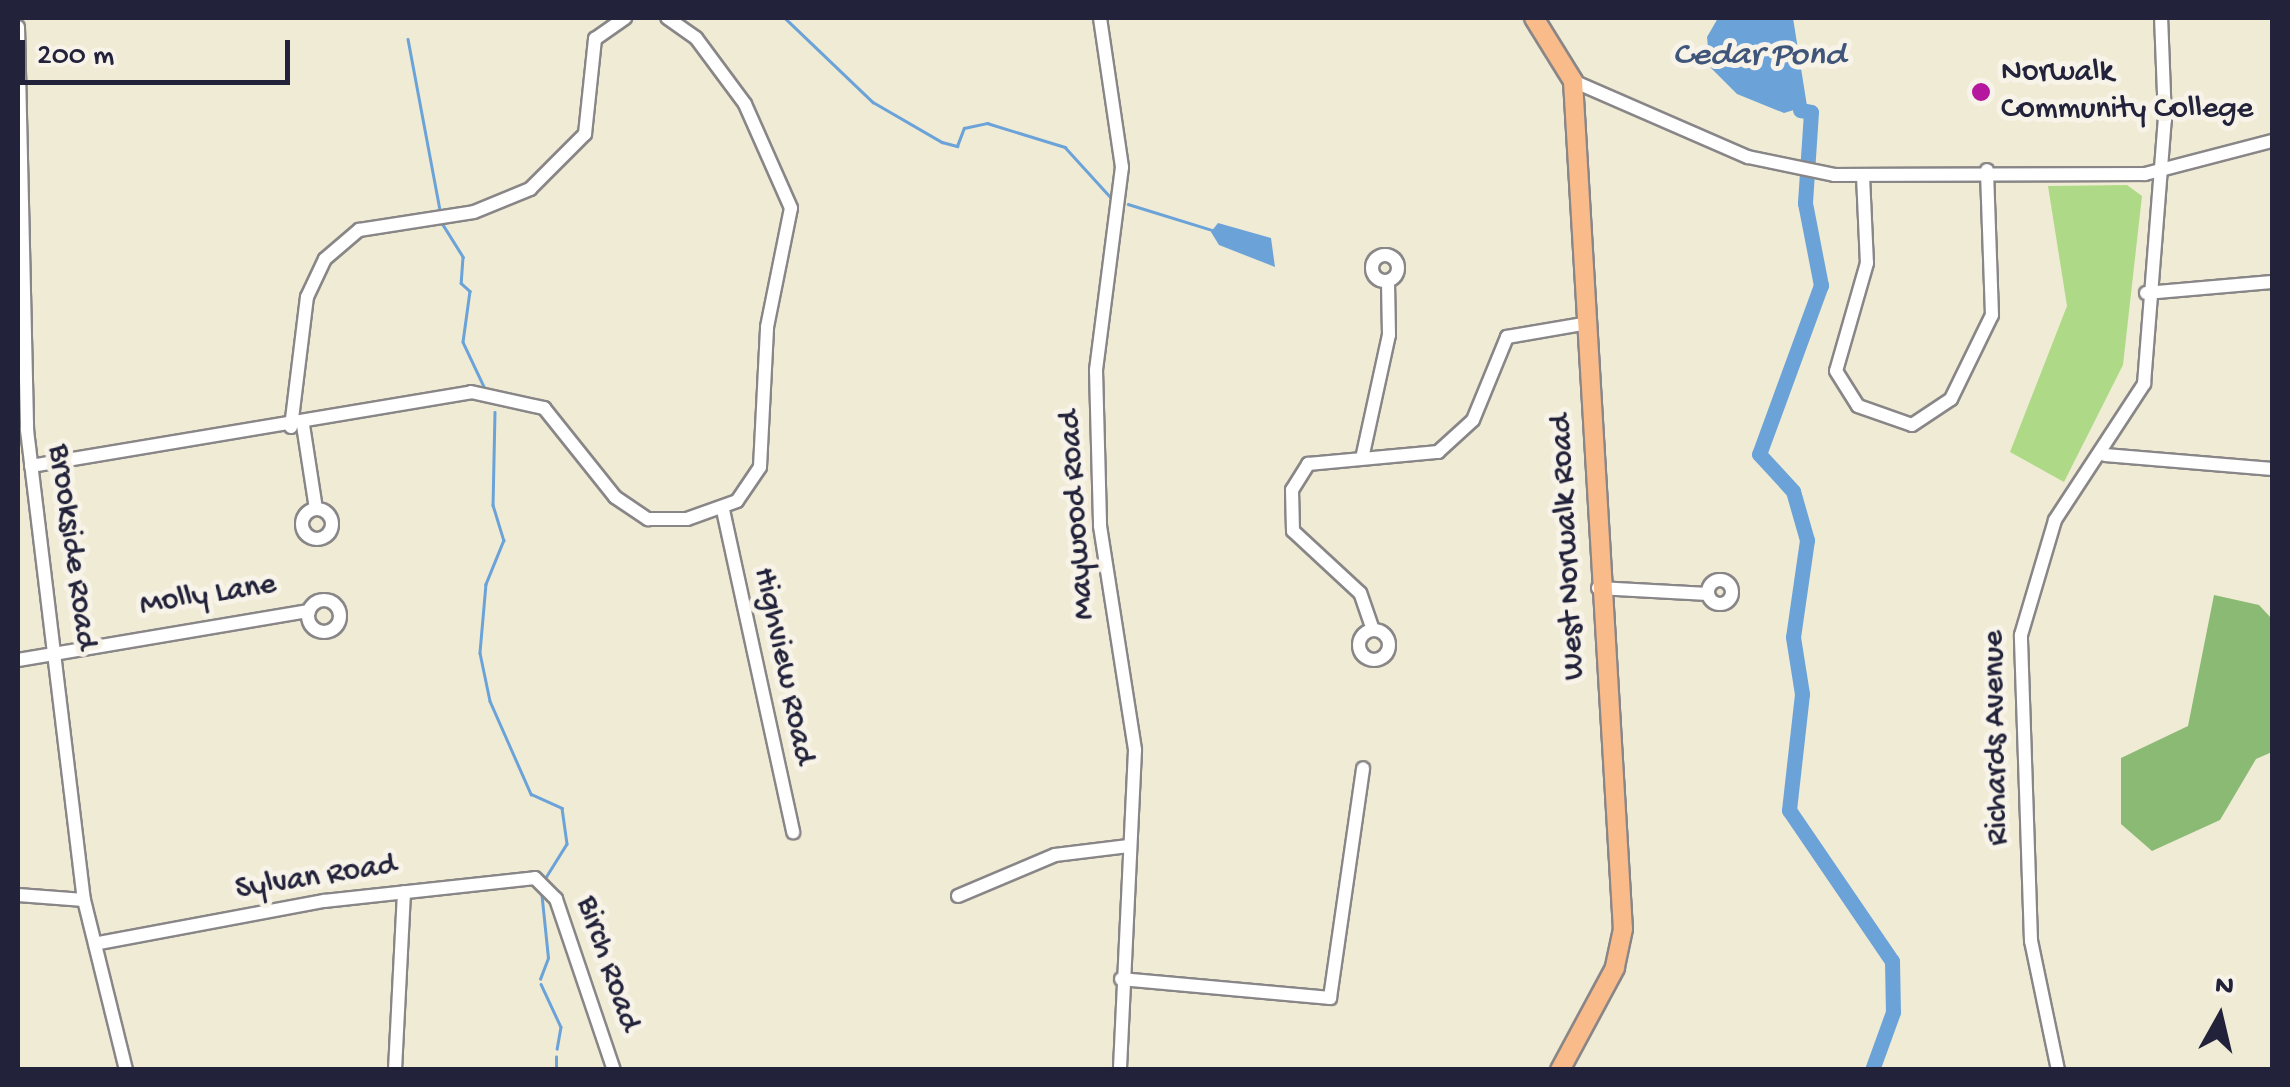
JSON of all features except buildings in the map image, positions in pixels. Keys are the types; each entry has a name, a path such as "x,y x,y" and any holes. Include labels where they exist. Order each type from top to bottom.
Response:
{"main road":[{"name":"West Norwalk Road","path":"1534,18 1574,81 1598,588 1616,770 1620,954 1560,1070"}],"street":[{"path":"316,509 297,426 308,297 326,259 359,230 442,218 510,202 574,148 589,124 595,39 625,18"},
{"path":"31,466 487,393 544,408 616,497 648,519 723,510 760,467 768,327 791,208 746,104 688,29 668,18"},
{"name":"Maywood Road","path":"1100,18 1122,168 1096,370 1100,526 1134,732 1120,1070"},
{"name":"Richards Avenue","path":"2058,1070 2032,941 2021,635 2055,520 2105,455 2144,384 2146,293 2161,169 2161,18"},
{"name":"Brookside Road","path":"18,26 31,466 58,658 84,900 99,943 126,1070"},
{"path":"1574,81 1805,171 1863,176 1987,170 2161,169 2272,142"},
{"path":"1863,176 1866,263 1836,372 1858,406 1912,424 1951,399 1992,315 1987,170"},
{"path":"1362,454 1389,335 1388,282"},
{"path":"2146,293 2272,282"},
{"path":"1373,630 1360,593 1309,554 1288,512 1308,464 1362,454 1414,457 1458,440 1507,337 1588,324"},
{"path":"2105,455 2272,469"},
{"name":"Highview Road","path":"723,510 792,832"},
{"path":"1598,588 1708,594"},
{"name":"Molly Lane","path":"18,660 58,658 165,629 308,612"},
{"path":"1121,978 1330,998 1363,768"},
{"path":"958,896 1055,855 1128,846"},
{"name":"Sylvan Road","path":"99,943 404,892 544,882"},
{"name":"Birch Road","path":"544,882 614,1070"},
{"path":"395,1070 404,892"},
{"path":"18,895 84,900"}],"green space":[{"path":"2127,185 2142,196 2123,365 2064,482 2010,452 2067,306 2048,186"},
{"path":"2214,595 2259,605 2272,619 2272,752 2256,759 2220,820 2152,851 2121,824 2121,758 2188,726"}],"water":[{"name":"Cedar Pond","path":"1718,18 1793,18 1807,106 1784,113 1737,94 1710,67 1707,37"},
{"path":"1218,223 1271,238 1275,267 1219,245 1211,232"}],"waterway":[{"path":"785,18 873,102 942,142 957,146 964,128 987,123 1065,147 1114,201"},
{"path":"408,39 440,210"},
{"path":"1800,110 1811,112 1805,203 1821,285 1759,454 1793,491 1807,540 1793,637 1802,694 1789,810 1892,961 1893,1012 1872,1070"},
{"path":"1128,204 1212,230"},
{"path":"442,223 463,257 461,283 470,291 463,342 487,393"},
{"path":"495,412 493,505 504,540 486,584 480,653 490,701 531,794 562,808 567,844 546,878"},
{"path":"540,979 548,958 541,890"},
{"path":"541,984 561,1027 557,1049"},
{"path":"556,1057 556,1070"}],"place":[{"name":"Norwalk Community College","path":"1981,92"}]}
